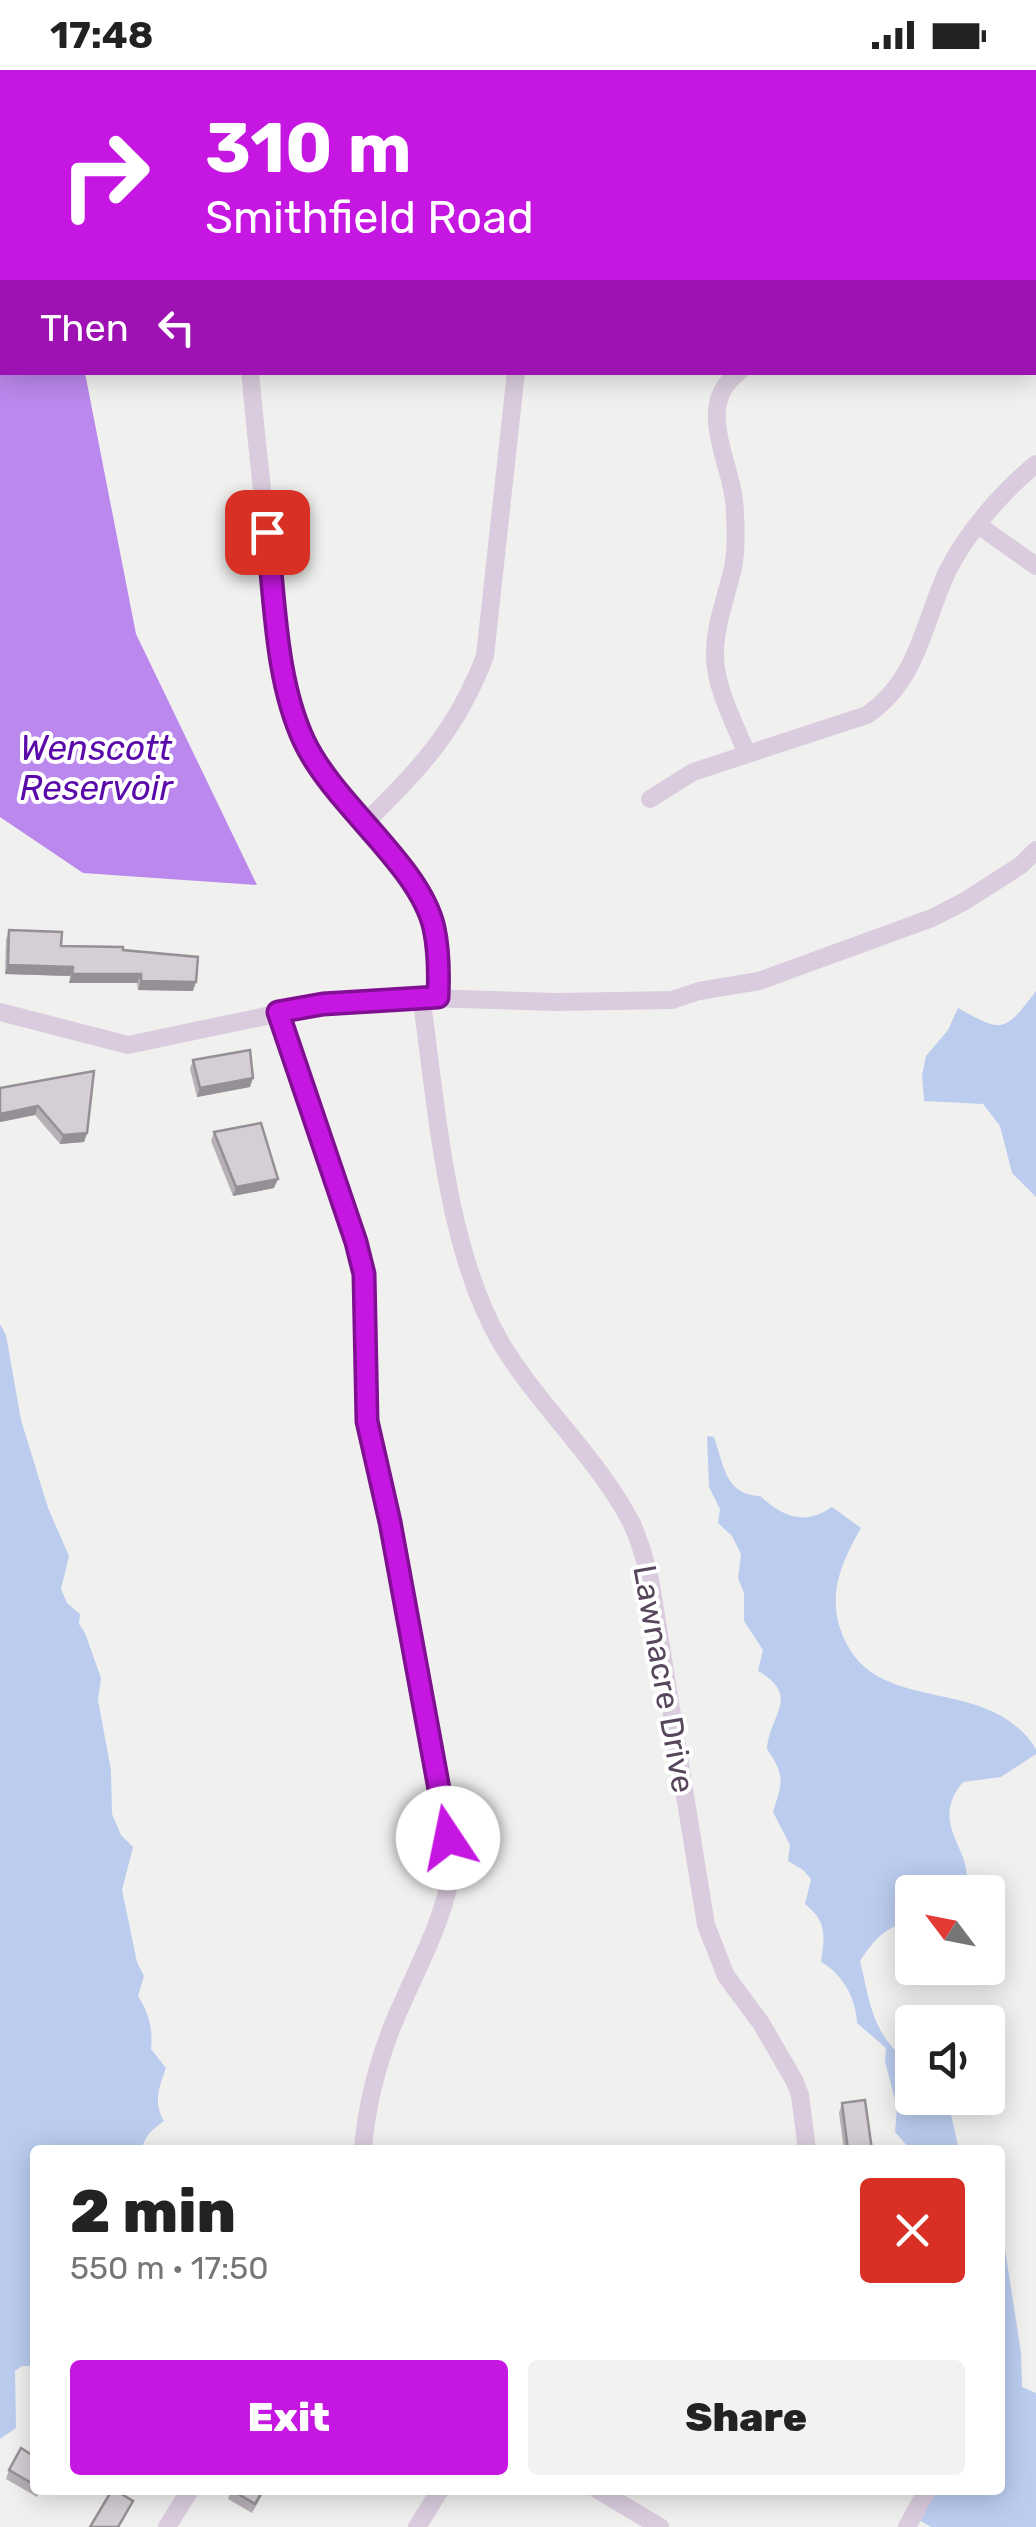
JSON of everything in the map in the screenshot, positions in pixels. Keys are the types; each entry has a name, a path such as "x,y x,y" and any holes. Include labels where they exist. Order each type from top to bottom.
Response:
{"street":[{"name":"Lawnacre Drive","path":"250,375 290,702 318,768 424,901 434,926 439,960 430,996 436,1121 472,1280 510,1357 622,1506 638,1537 650,1579 706,1926 726,1976 761,2023 794,2080 800,2095 806,2145"},
{"path":"364,824 447,735 469,698 485,656 516,375"},
{"path":"737,375 721,391 717,409 716,427 733,496 736,550 716,637 715,662 746,752"},
{"path":"650,799 693,772 867,714 883,704 911,668 947,572 978,524 1036,464"},
{"path":"978,524 1036,566"},
{"path":"0,1012 128,1045 323,1004 430,996 556,1002 672,1000 699,991 759,982 932,918 1021,865 1036,850"},
{"path":"278,1012 364,1274 367,1421 390,1522 453,1863 450,1889 431,1942 378,2066 365,2145"},
{"path":"167,2527 187,2495"},
{"path":"417,2527 437,2495"},
{"path":"606,2495 660,2527"},
{"path":"907,2527 924,2495"}],"shaded area":[{"path":"1036,991 1036,1197 1012,1173 1000,1126 983,1104 924,1101 922,1075 926,1056 948,1030 958,1008 985,1022 1002,1025 1017,1015"},
{"path":"0,1324 6,1335 21,1420 48,1508 69,1556 61,1589 67,1603 80,1614 79,1624 101,1678 98,1700 111,1770 112,1814 121,1835 133,1847 122,1890 137,1962 144,1976 138,1996 149,2021 151,2049 166,2068 158,2101 164,2121 143,2145 30,2145 30,2366 15,2371 16,2428 0,2439"},
{"path":"707,1436 714,1437 728,1477 739,1490 760,1496 794,1516 812,1516 832,1507 861,1528 843,1564 836,1590 841,1631 857,1659 878,1676 904,1687 989,1710 1015,1725 1036,1749 1036,1754 1001,1777 963,1782 950,1812 967,1875 895,1875 895,1926 882,1934 860,1961 871,2007 881,2031 895,2050 895,2100 885,2061 886,2048 857,2023 847,1988 821,1962 823,1930 805,1904 811,1879 788,1861 790,1845 773,1812 781,1780 767,1749 781,1698 771,1680 758,1671 763,1650 744,1621 744,1593 738,1578 741,1554 732,1536 718,1523 720,1509 709,1487"},
{"path":"896,2115 951,2115 958,2145 907,2145 895,2132"},
{"path":"1005,2249 1021,2353 1022,2387 1036,2393 1036,2527 931,2527 917,2519 929,2495 1005,2495"}],"water":[{"name":"Wenscott Reservoir","path":"0,375 85,375 136,634 257,885 83,873 0,817"}],"building":[{"path":"9,930 62,932 61,946 123,947 198,957 196,982 141,981 141,974 72,974 73,967 8,965"},
{"path":"250,1050 253,1078 200,1088 193,1060"},
{"path":"94,1071 87,1133 63,1135 38,1106 0,1114 0,1088"},
{"path":"261,1123 278,1179 236,1187 214,1132"},
{"path":"865,2100 871,2145 847,2145 842,2103"},
{"path":"21,2448 30,2454 30,2482 9,2470"},
{"path":"109,2495 123,2495 133,2501 118,2527 90,2527"},
{"path":"240,2495 260,2495 255,2504"}],"route":[{"path":"267,532 282,659 290,702 302,736 318,768 408,876 424,901 434,926 439,960 438,997 392,997 278,1012 364,1274 367,1421 390,1522 448,1838"}]}
